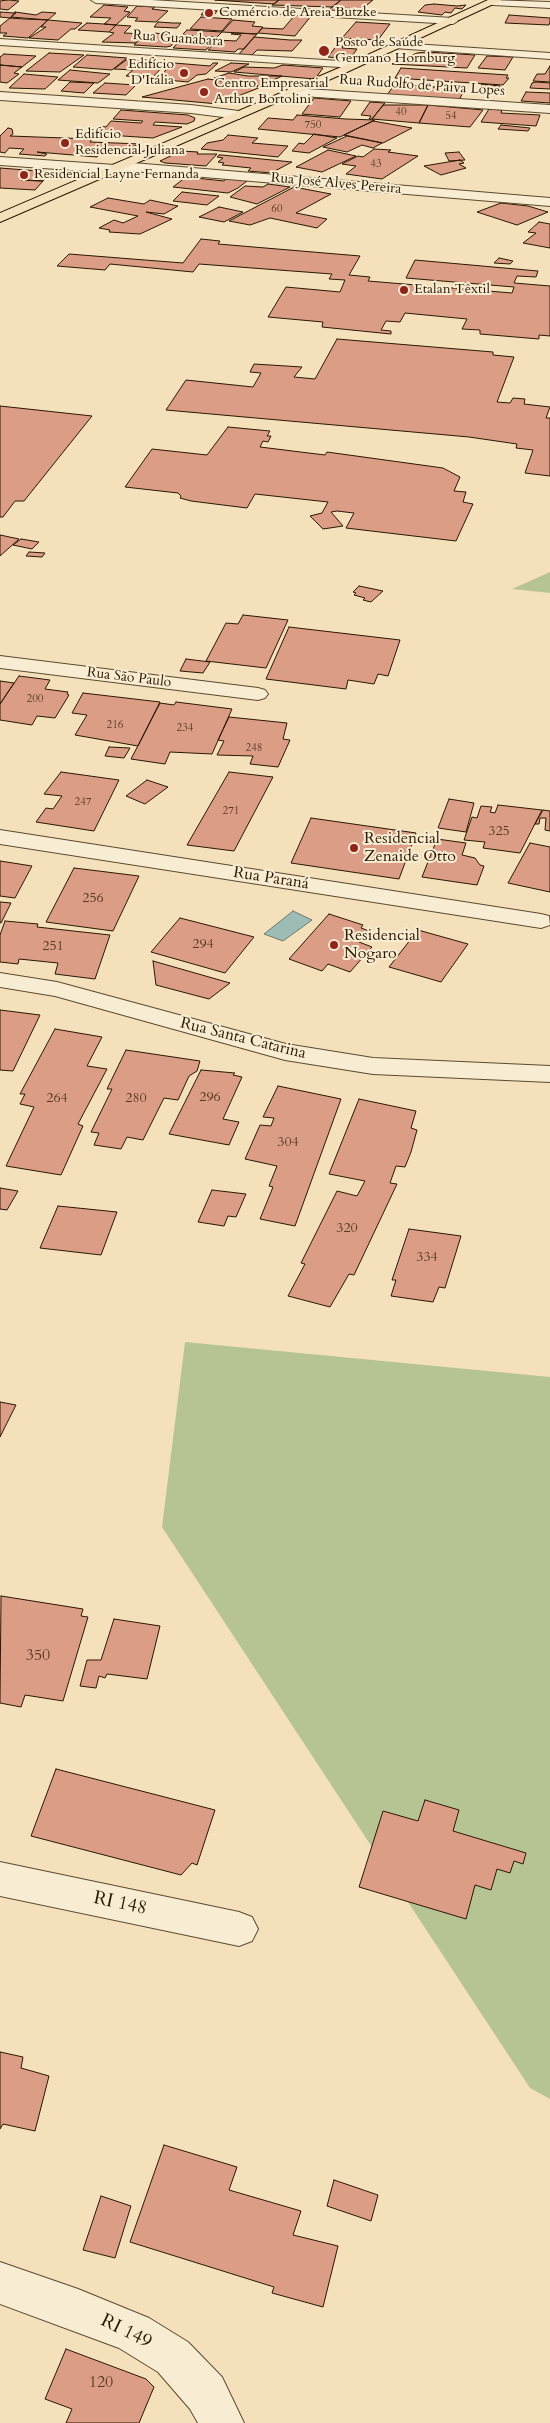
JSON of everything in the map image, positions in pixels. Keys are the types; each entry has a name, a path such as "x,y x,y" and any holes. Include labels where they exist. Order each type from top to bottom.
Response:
{"main road":[{"path":"0,218 355,65 495,1"}],"street":[{"path":"96,0 452,21"},
{"path":"495,1 550,5"},
{"path":"387,18 395,8"},
{"name":"Rua Guanabara","path":"0,42 355,65"},
{"path":"398,46 550,56"},
{"name":"Rua Rudolfo de Paiva Lopes","path":"292,92 550,109"},
{"path":"0,96 191,109 238,115"},
{"name":"Rua José Alves Pereira","path":"0,161 118,167 550,202"},
{"name":"Rua São Paulo","path":"0,662 258,694"},
{"name":"Rua Paraná","path":"0,837 541,921"},
{"name":"Rua Santa Catarina","path":"0,980 57,989 285,1052 373,1066 550,1074"},
{"name":"RI 148","path":"0,1879 239,1929"},
{"name":"RI 149","path":"0,2283 78,2310 134,2333 173,2357 206,2392 222,2423"}],"green space":[{"path":"550,572 550,593 512,589"},
{"path":"185,1342 550,1377 550,2099 530,2088 162,1527"}],"water":[{"path":"293,911 312,920 283,941 264,934"}],"building":[{"path":"215,0 279,0 274,4"},
{"path":"279,0 341,0 333,7 272,5"},
{"path":"341,0 373,0 362,9 340,8 337,11 328,10"},
{"path":"0,1 19,1 8,10 0,9"},
{"path":"104,5 128,7 124,11 130,12 116,25 104,24 111,18 90,17"},
{"path":"425,5 466,5 462,9 455,8 451,13 445,12 442,15 418,12"},
{"path":"137,6 155,7 152,9 168,11 156,22 135,21 138,18 127,17"},
{"name":"Comércio de Areia Butzke","path":"205,10 217,11 214,15 201,15"},
{"path":"0,12 16,13 10,18 0,17"},
{"path":"15,12 36,15 42,12 56,13 48,20 11,17"},
{"path":"295,15 311,16 295,36 258,33 262,28 283,29"},
{"path":"509,15 550,18 550,22 549,25 505,23"},
{"path":"201,17 232,19 222,31 190,29"},
{"path":"10,18 48,20 28,38 3,36 7,33 0,33 0,26"},
{"path":"48,20 82,23 58,40 29,38 46,27 41,27"},
{"path":"233,20 255,22 252,26 263,27 257,34 222,32"},
{"path":"158,22 181,23 177,28 154,27"},
{"path":"356,22 390,24 378,40 342,38"},
{"path":"87,23 116,25 109,32 78,30"},
{"path":"116,25 131,26 124,33 145,34 136,43 102,42 114,33 109,32"},
{"path":"187,30 222,32 217,37 202,37 211,38 206,43 212,43 206,50 173,48 184,36 197,36 182,35"},
{"path":"153,33 179,35 171,46 134,45 141,37 148,38"},
{"path":"231,34 257,34 244,49 238,49 235,52 208,50 217,40 236,41 241,35"},
{"path":"254,37 302,40 292,51 257,50 252,55 239,54"},
{"path":"337,45 343,46 342,48 357,49 350,59 328,57"},
{"path":"49,53 84,55 60,72 26,71"},
{"path":"417,53 475,55 467,68 392,64"},
{"path":"4,54 36,56 22,67 0,65 0,57"},
{"path":"87,55 127,58 112,70 73,67"},
{"path":"487,56 513,57 505,70 478,68"},
{"path":"126,60 166,63 152,78 126,76 133,70 114,69"},
{"name":"Edifício D'Itália","path":"174,63 210,66 213,63 218,63 206,74 197,75 188,82 156,79"},
{"path":"231,63 249,64 231,72 215,71"},
{"path":"0,65 22,67 14,73 19,74 7,83 0,82"},
{"path":"283,65 323,68 315,79 234,72 244,67 274,68"},
{"path":"550,66 550,82 533,81 537,74 545,74"},
{"path":"401,68 508,75 506,78 509,78 503,85 395,78"},
{"path":"70,70 110,74 98,83 58,80"},
{"path":"229,73 248,76 282,76 260,86 214,78"},
{"path":"24,74 58,77 45,89 9,88"},
{"name":"Centro Empresarial Arthur Bortolini","path":"208,79 261,87 218,104 142,97"},
{"path":"70,82 94,83 84,93 61,91"},
{"path":"105,83 136,85 126,95 93,93"},
{"path":"532,83 550,83 550,89 530,88"},
{"path":"395,84 461,89 466,87 459,100 387,95"},
{"path":"482,84 500,86 497,91 479,90"},
{"path":"526,92 550,93 550,103 521,101"},
{"path":"314,98 351,101 340,117 302,114"},
{"path":"370,102 385,103 372,119 369,119 371,116 361,115"},
{"path":"383,105 428,105 419,123 372,119"},
{"path":"428,105 483,110 470,127 419,123"},
{"path":"489,109 502,110 501,113 540,115 536,126 481,122"},
{"path":"121,110 188,115 195,118 194,121 187,124 155,122 153,125 182,127 153,138 93,134 100,126 106,127 111,121 141,123 143,121 113,119"},
{"path":"297,115 375,120 340,137 258,129 268,118 293,120"},
{"path":"373,121 412,128 383,143 344,135"},
{"path":"501,125 530,128 528,131 498,129"},
{"name":"Edifício Residencial Juliana","path":"8,128 12,129 13,134 10,136 92,139 90,142 141,144 112,153 101,152 97,157 37,152 47,154 45,156 19,154 24,149 9,148 5,153 0,152 0,136"},
{"path":"314,134 337,138 309,153 292,151 299,143 304,144"},
{"path":"228,135 258,138 252,143 288,146 278,157 201,149 207,143 223,140"},
{"path":"347,136 382,143 373,148 362,145 347,152 323,147"},
{"path":"374,149 391,150 388,152 418,156 382,179 346,174 356,166 342,164 358,156 363,157"},
{"path":"328,150 356,156 322,172 296,167"},
{"path":"181,151 198,152 197,154 217,154 206,166 160,161"},
{"path":"459,152 465,160 449,161 445,153"},
{"path":"219,155 292,162 271,173 248,171 251,168 222,165 224,163 218,162 223,158 217,157"},
{"path":"460,160 464,163 459,164 466,168 441,175 424,166"},
{"name":"Residencial Layne Fernanda","path":"0,168 52,172 35,190 0,188"},
{"path":"186,177 224,181 227,178 247,181 228,193 173,187"},
{"path":"268,184 290,187 257,204 230,197 245,186 263,187"},
{"path":"294,187 331,194 296,213 327,219 317,228 270,218 250,225 229,221"},
{"path":"182,192 219,196 207,205 173,201"},
{"path":"108,198 144,204 150,200 178,206 164,214 146,212 172,219 140,234 109,232 110,230 99,228 114,220 123,223 138,216 90,207"},
{"path":"501,203 528,206 548,212 517,225 477,212"},
{"path":"219,207 243,212 224,222 199,217"},
{"path":"539,222 550,224 550,248 523,243 536,233 528,232"},
{"name":"Etalan Têxtil","path":"201,239 220,241 218,244 360,256 349,275 370,277 368,281 512,293 514,287 406,278 415,260 538,271 536,277 517,276 514,283 550,286 550,336 539,335 539,339 480,334 480,330 462,329 467,319 405,313 400,322 386,321 381,330 391,331 391,334 322,327 323,322 268,317 286,287 340,292 345,280 329,279 332,274 199,264 193,272 110,264 105,270 57,266 69,254 183,263"},
{"path":"499,258 513,261 510,264 494,263"},
{"path":"337,339 493,352 493,355 514,357 497,402 510,403 513,398 525,399 524,404 550,407 546,418 550,418 550,476 525,473 533,450 516,448 517,444 469,437 166,410 186,380 253,387 261,373 250,372 254,364 302,367 294,377 315,379"},
{"path":"0,406 92,416 24,501 15,501 3,517 0,517"},
{"path":"228,427 270,431 267,436 271,436 268,442 263,441 260,447 325,455 327,452 443,468 460,477 454,491 466,492 463,502 473,504 456,541 346,528 354,513 337,511 331,512 343,526 323,529 310,516 322,513 328,502 255,494 247,508 191,501 180,498 181,496 178,493 125,487 152,449 207,455"},
{"path":"0,535 19,539 0,556"},
{"path":"21,539 39,542 32,549 13,545"},
{"path":"29,552 45,553 42,557 26,556"},
{"path":"359,586 383,591 371,602 354,595 356,593 353,592"},
{"path":"243,615 288,620 266,668 206,661 226,623 238,624"},
{"path":"289,627 400,640 388,676 378,674 374,684 348,680 346,689 266,679"},
{"path":"186,659 210,662 203,673 180,671"},
{"path":"19,676 50,680 45,689 68,692 67,694 69,695 55,718 37,716 32,725 0,720 0,704"},
{"path":"0,681 14,683 0,704"},
{"path":"83,693 160,702 138,746 75,735 87,715 72,713"},
{"path":"176,702 232,709 212,754 170,752 165,764 131,759 160,703 174,705"},
{"path":"229,717 287,723 283,739 290,740 278,767 250,764 253,756 217,755 224,741 218,740"},
{"path":"109,747 130,748 124,758 105,756"},
{"path":"61,772 119,780 94,831 36,822 46,808 53,809 62,796 44,794"},
{"path":"229,772 273,777 234,851 187,845"},
{"path":"147,780 168,787 145,804 126,796"},
{"path":"449,799 474,803 466,832 438,828"},
{"path":"498,805 542,810 520,853 483,848 485,842 464,840 472,817 477,818 481,806 492,807 490,812 495,813"},
{"path":"543,810 550,811 550,831 545,830 546,818 540,818 539,824 535,824"},
{"name":"Residencial Zenaide Otto","path":"311,818 416,833 399,879 291,863"},
{"path":"437,839 466,843 462,855 475,858 480,865 484,866 477,885 422,877"},
{"path":"530,843 550,847 550,892 508,883"},
{"path":"0,861 32,866 15,898 0,896"},
{"path":"74,868 139,876 113,931 46,922"},
{"path":"0,902 11,903 1,923 0,923"},
{"name":"Residencial Nogaro","path":"329,914 363,925 361,928 369,931 359,942 372,947 350,972 328,964 322,971 289,959"},
{"path":"180,918 254,937 225,973 151,952"},
{"path":"5,921 38,924 37,927 110,935 95,979 55,974 58,963 19,959 18,964 0,962 0,935"},
{"path":"418,930 468,944 441,982 389,967"},
{"path":"153,961 230,983 209,999 156,985"},
{"path":"0,1010 40,1015 13,1071 0,1070"},
{"path":"55,1029 102,1037 87,1066 107,1069 78,1124 83,1126 61,1175 6,1166 34,1107 20,1104 25,1094 20,1094"},
{"path":"126,1050 200,1061 197,1071 189,1076 178,1100 164,1098 143,1140 127,1137 121,1149 94,1145 99,1133 91,1132 112,1089 107,1089"},
{"path":"201,1070 235,1073 233,1075 242,1077 223,1119 239,1122 229,1145 169,1134"},
{"path":"278,1086 341,1099 295,1226 260,1219 273,1187 269,1186 277,1166 245,1159 260,1125 271,1126 274,1118 263,1117"},
{"path":"359,1099 416,1111 411,1128 417,1130 405,1167 396,1166 390,1183 397,1184 354,1275 349,1274 330,1307 288,1296 305,1264 301,1263 337,1191 357,1196 365,1181 329,1174"},
{"path":"0,1188 18,1191 7,1210 0,1209"},
{"path":"212,1190 246,1194 236,1217 228,1216 224,1226 198,1222"},
{"path":"58,1206 117,1212 101,1255 40,1248"},
{"path":"409,1229 461,1236 445,1288 439,1287 433,1302 391,1296 396,1280 392,1280"},
{"path":"0,1402 16,1405 0,1437"},
{"path":"1,1596 83,1609 81,1616 88,1617 63,1701 25,1695 21,1707 0,1703"},
{"path":"114,1619 160,1626 147,1679 107,1674 105,1678 99,1676 96,1688 80,1686 87,1660 101,1660"},
{"path":"56,1769 215,1810 197,1865 192,1863 181,1875 31,1836"},
{"path":"425,1800 459,1810 453,1831 526,1853 523,1864 514,1861 510,1873 497,1869 491,1890 475,1885 466,1919 359,1887 383,1811 418,1821"},
{"path":"0,2052 23,2057 21,2068 49,2076 35,2131 3,2124 0,2129"},
{"path":"164,2145 237,2167 229,2190 301,2211 293,2235 338,2246 323,2307 272,2293 274,2287 130,2242"},
{"path":"334,2180 378,2195 371,2221 327,2206"},
{"path":"101,2196 131,2206 115,2258 83,2250"},
{"path":"66,2349 146,2379 154,2387 139,2423 66,2423 72,2409 45,2399"}],"place":[{"name":"Comércio de Areia Butzke","path":"209,13"},
{"name":"Posto de Saúde Germano Hornburg","path":"324,51"},
{"name":"Edifício D'Itália","path":"184,73"},
{"name":"Centro Empresarial Arthur Bortolini","path":"204,92"},
{"name":"Edifício Residencial Juliana","path":"65,143"},
{"name":"Residencial Layne Fernanda","path":"24,175"},
{"name":"Etalan Têxtil","path":"404,290"},
{"name":"Residencial Zenaide Otto","path":"354,848"},
{"name":"Residencial Nogaro","path":"334,945"}]}
